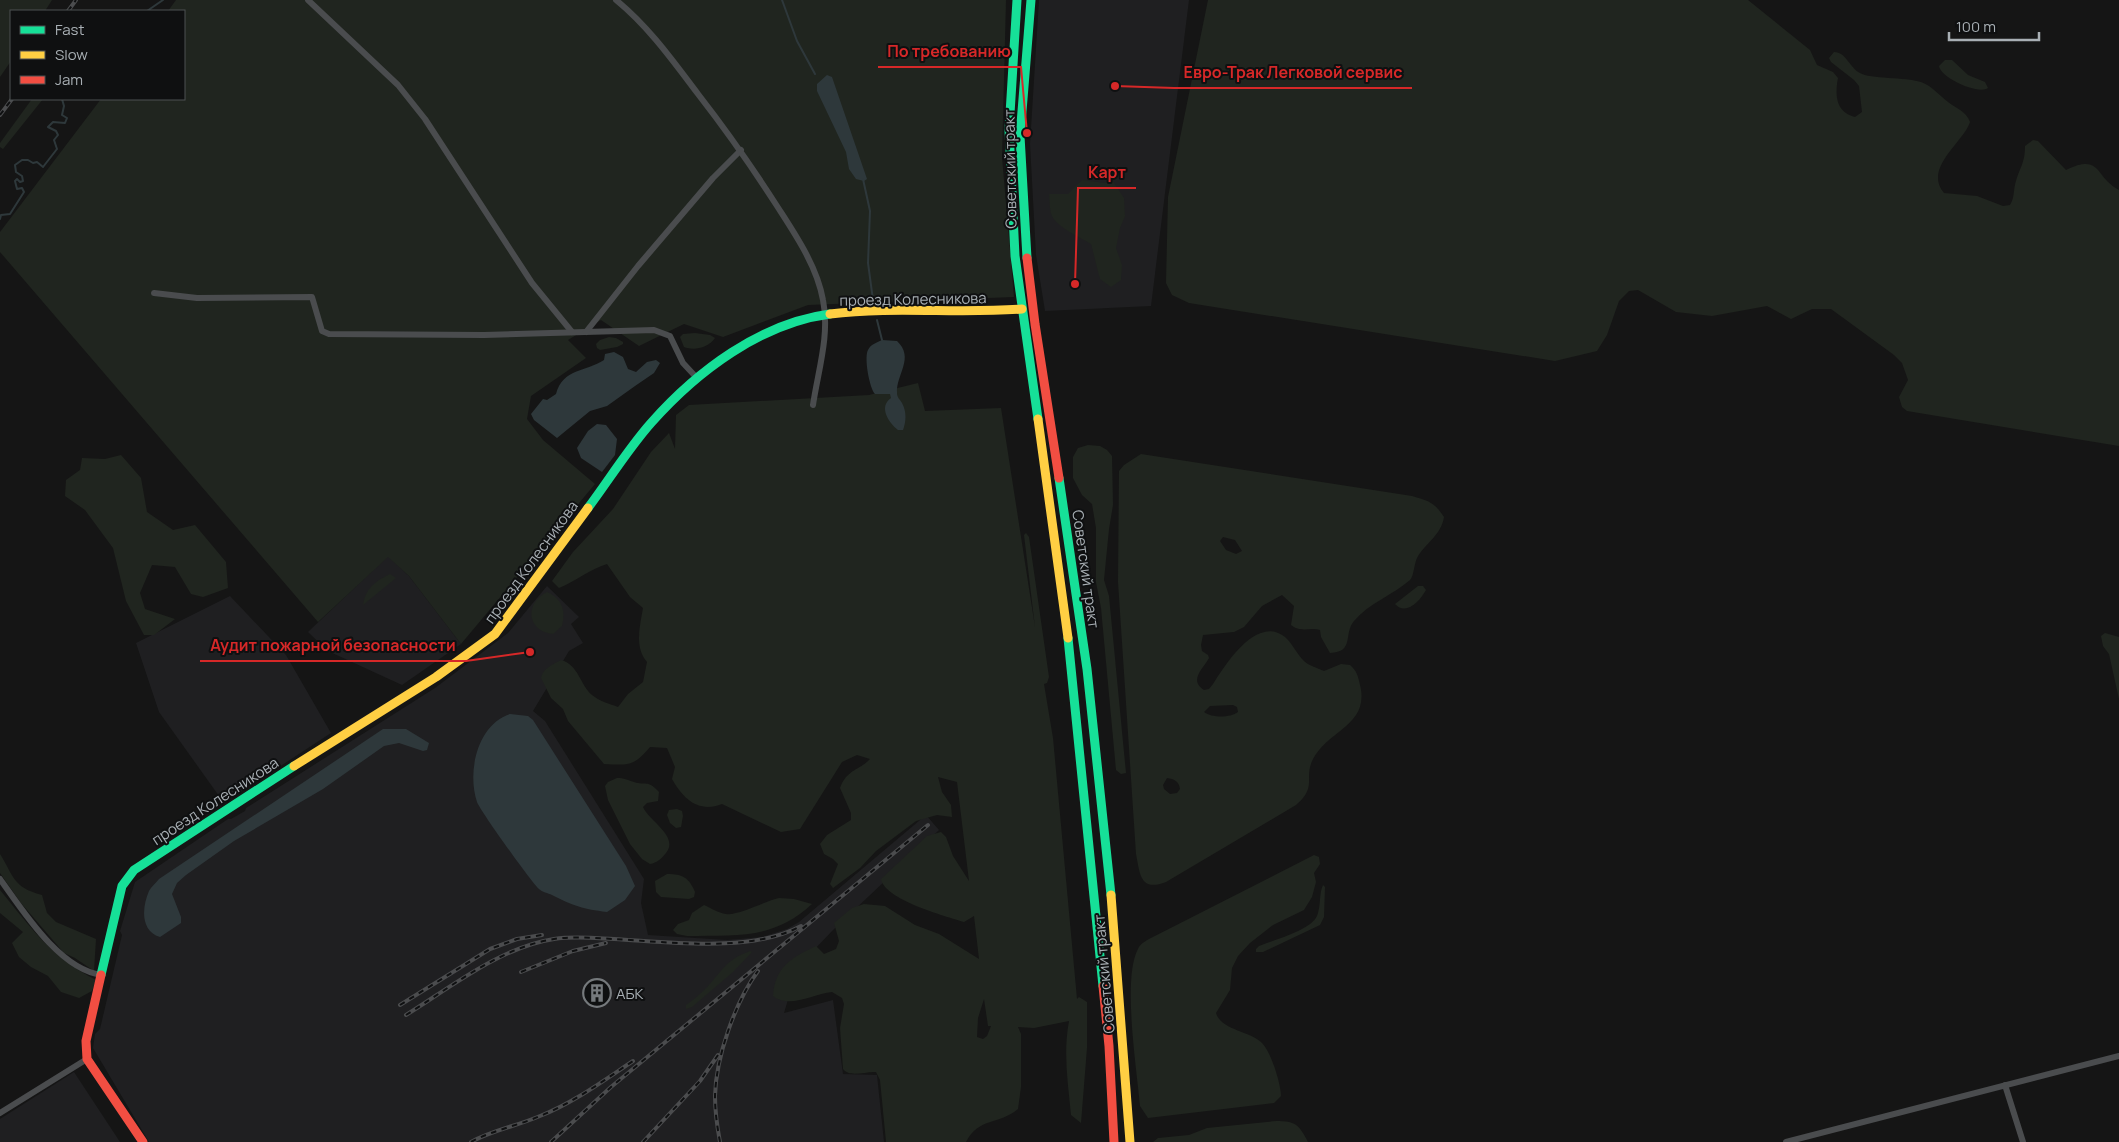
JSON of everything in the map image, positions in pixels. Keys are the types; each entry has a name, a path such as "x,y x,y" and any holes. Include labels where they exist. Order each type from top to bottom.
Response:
{"main road":[{"name":"Советский тракт","path":"1017,0 1009,130 1015,256 1064,605 1088,823 1107,1026 1114,1142"},
{"name":"Советский тракт","path":"1031,0 1020,154 1025,239 1078,601 1104,821 1130,1142"},
{"name":"проезд Колесникова","path":"86,1060 86,1041 118,897 126,878 134,870 436,677 495,634 650,424 672,399 696,377 735,350 759,338 797,323 826,315 878,311 986,313 1034,308"},
{"path":"86,1060 143,1142"}],"street":[{"path":"308,0 398,85 427,122 532,283 572,332"},
{"path":"616,0 642,23 658,41 741,150 794,232 819,282 826,315 824,344 812,405"},
{"path":"586,332 638,266 713,178 741,150"},
{"path":"154,293 186,298 312,297 322,331 329,334 484,335 654,330 670,336 683,363 696,377"},
{"path":"0,878 27,916 62,957 94,974 102,975"},
{"path":"1786,1142 2119,1056"},
{"path":"0,1113 86,1060"},
{"path":"2005,1085 2023,1142"}],"shaded area":[{"path":"0,0 52,0 46,10 10,10 10,62 0,77"},
{"path":"176,0 1006,0 1002,157 1014,297 808,305 723,337 684,324 639,346 601,320 568,340 586,358 531,396 527,419 543,440 595,484 461,644 409,576 388,557 318,622 0,252 0,232 100,100 185,100 185,10 169,10"},
{"path":"1039,0 1189,0 1151,306 1045,311 1036,255 1030,144"},
{"path":"1208,0 1748,0 1810,50 1817,65 1833,72 1838,78 1838,102 1843,111 1848,115 1855,117 1862,112 1859,86 1831,62 1829,58 1834,52 1845,57 1857,71 1865,75 1921,82 1932,88 1964,113 1970,122 1941,165 1938,174 1939,184 1944,193 1977,196 2003,206 2010,205 2023,161 2025,146 2033,140 2038,141 2066,170 2078,165 2092,165 2111,185 2119,190 2119,446 1907,411 1902,407 1899,397 1908,380 1902,363 1894,355 1831,309 1812,309 1791,319 1767,306 1712,316 1676,312 1638,290 1629,291 1619,301 1607,335 1597,351 1555,361 1189,303 1172,295 1166,283 1168,197"},
{"path":"1945,60 1952,60 1968,75 1985,82 1988,88 1983,90 1976,89 1953,80 1941,71 1939,66"},
{"path":"827,75 832,77 867,179 864,181 856,179 849,169 846,152 817,91 817,84"},
{"path":"31,100 42,100 3,149 0,147 0,143"},
{"path":"1082,180 1105,183 1112,180 1124,198 1125,216 1120,228 1116,248 1122,265 1121,280 1111,287 1100,279 1091,244 1061,226 1051,213 1049,194 1068,194"},
{"path":"683,334 710,335 715,338 701,348 692,349 684,347 680,337"},
{"path":"609,337 616,338 623,342 623,344 600,350 597,348 596,344 600,340"},
{"path":"882,340 897,341 902,347 904,354 905,360 897,386 898,397 904,406 905,413 903,430 898,430 886,415 885,406 891,398 890,394 875,394 869,379 867,365 868,350 872,345"},
{"path":"614,352 623,357 628,369 636,372 647,362 656,360 660,363 654,373 607,406 590,411 557,438 534,420 531,414 543,399 547,400 556,394 564,379 604,360 605,354"},
{"path":"918,383 925,411 1001,408 1035,627 1024,535 1026,533 1029,537 1049,677 1047,683 1044,684 1053,738 1077,999 1079,997 1087,1002 1087,1048 1081,1123 1071,1115 1066,1056 1069,1021 1034,1028 1018,1027 1021,1034 1021,1087 1018,1109 1011,1114 983,1125 971,1134 966,1142 886,1142 880,1080 876,1072 854,1074 843,1069 840,1028 844,1004 842,998 832,992 794,1001 779,1000 773,996 777,978 786,965 792,959 816,946 824,954 836,949 839,941 834,923 852,908 864,904 885,906 915,925 939,934 979,959 974,916 964,922 917,906 893,894 885,887 881,879 927,836 941,832 946,837 953,856 969,881 957,782 938,777 942,792 951,805 952,817 937,815 916,821 876,851 860,868 833,888 830,884 838,864 824,854 820,844 827,835 851,820 851,813 840,788 850,773 870,759 857,755 842,762 800,829 781,832 722,804 706,807 699,806 687,799 672,779 675,767 667,748 650,747 639,758 630,763 619,765 604,764 568,721 563,709 551,698 541,678 546,669 561,660 572,666 592,695 601,701 618,707 628,694 643,682 647,662 640,650 639,643 643,608 630,597 607,564 559,588 552,581 573,552 613,509 651,452 669,433 675,449 676,415 689,405 869,395","holes":["984,999 988,1026 991,1026 987,1036 983,1039 977,1037 978,1018"]},
{"path":"597,424 606,425 617,439 615,455 602,472 581,458 577,448 588,431"},
{"path":"1088,445 1100,446 1112,456 1113,505 1104,580 1109,596 1126,773 1121,774 1116,770 1101,608 1096,582 1096,528 1092,504 1082,495 1073,478 1073,457 1078,448"},
{"path":"1141,454 1412,496 1431,503 1444,517 1440,529 1417,558 1410,580 1374,604 1354,621 1349,631 1346,646 1338,652 1330,653 1321,637 1320,630 1298,629 1291,625 1294,606 1282,595 1262,606 1244,627 1234,632 1203,635 1202,651 1209,658 1197,678 1197,682 1204,690 1209,689 1225,665 1243,645 1253,637 1264,632 1274,632 1285,637 1301,658 1311,666 1324,671 1341,664 1350,665 1358,676 1360,685 1361,698 1359,709 1346,726 1320,749 1313,759 1310,766 1307,793 1296,805 1166,882 1151,885 1146,883 1140,874 1136,854 1118,582 1119,471 1124,465","holes":["1223,537 1235,540 1242,551 1236,554 1226,550 1220,541","1233,705 1237,707 1238,712 1226,716 1207,714 1204,712 1210,706","1167,778 1170,778 1177,782 1180,789 1177,793 1170,794 1164,789 1163,785"]},
{"path":"121,455 141,478 147,512 173,530 195,525 226,562 228,588 203,597 191,594 175,567 152,565 140,593 145,609 175,619 154,635 144,635 126,601 113,548 85,510 65,496 66,480 80,470 82,458 105,459"},
{"path":"388,556 409,576 461,644 402,685 328,651 308,632"},
{"path":"390,574 396,578 363,605 368,590"},
{"path":"547,586 579,617 571,624 583,643 569,651 533,711 545,721 644,879 641,903 648,935 727,940 762,937 787,929 799,922 926,815 939,830 813,951 790,993 784,1013 833,1000 843,1074 877,1075 884,1142 149,1142 93,1048 95,1034 100,1029 122,935 120,931 135,882 228,819 245,811 246,808 435,688 508,633"},
{"path":"1418,586 1423,586 1426,590 1412,606 1404,608 1395,604"},
{"path":"547,592 556,598 563,610 562,626 553,634 538,628 532,617 534,603"},
{"path":"230,596 286,655 331,733 224,803 159,712 136,643"},
{"path":"2105,633 2119,637 2119,699 2109,654 2103,646 2101,636"},
{"path":"510,714 528,716 533,720 626,866 635,886 625,900 607,912 591,910 566,902 539,889 506,846 477,802 473,777 477,751 482,739 490,728"},
{"path":"383,729 406,729 429,743 427,750 423,751 399,743 384,746 323,789 234,841 177,883 172,894 181,917 181,923 160,937 149,930 144,918 145,904 149,891 159,879"},
{"path":"617,778 649,784 659,792 658,801 647,803 643,807 662,829 669,841 666,853 655,863 650,864 642,859 630,844 608,800 605,786 608,782"},
{"path":"677,809 682,811 683,816 681,827 676,828 670,823 667,815 669,810"},
{"path":"0,854 19,884 32,892 42,895 47,913 56,922 96,939 94,971 64,953 21,903 0,873"},
{"path":"1314,855 1319,857 1320,864 1314,873 1316,882 1312,897 1304,910 1273,925 1250,943 1238,956 1232,968 1230,990 1216,1013 1223,1023 1256,1038 1265,1046 1275,1068 1281,1096 1274,1103 1148,1118 1140,1106 1132,1025 1131,981 1133,963 1139,947 1149,939"},
{"path":"667,874 681,876 688,880 695,892 694,897 689,899 661,897 656,892 655,881"},
{"path":"1323,885 1325,887 1324,917 1320,925 1263,952 1256,952 1259,946 1300,930 1313,921 1317,916"},
{"path":"0,890 43,941 66,962 96,980 92,991 79,998 61,992 48,976 31,967 19,957 12,943 23,932 0,913"},
{"path":"779,898 794,899 812,904 783,924 754,933 722,936 687,936 677,934 673,930 678,924 689,920 692,913 704,905 720,913 731,914"},
{"path":"750,951 752,952 733,972 692,1007 686,1009 686,1005 708,986 727,964"},
{"path":"74,1072 120,1142 0,1142 0,1119"},
{"path":"1276,1121 1296,1125 1308,1142 1153,1142 1158,1138 1189,1135 1207,1128"}],"waterway":[{"path":"148,10 163,0"},
{"path":"782,0 797,41 815,74"},
{"path":"0,219 1,215 10,214 24,192 22,188 17,189 15,181 17,179 20,182 23,181 22,176 16,172 15,165 22,160 28,160 33,163 37,162 43,167 57,149 54,140 58,135 56,131 48,127 53,122 65,123 67,118 62,115 64,106 62,100"},
{"path":"863,179 870,211 868,263 873,300"},
{"path":"877,320 882,340"}],"railway":[{"path":"69,10 76,0"},
{"path":"0,115 11,100"},
{"path":"551,1142 611,1087 928,825"},
{"path":"406,1015 496,959 534,943 576,937 710,944 735,943 759,940 801,926"},
{"path":"400,1005 490,949 517,939 542,935"},
{"path":"521,972 573,951 606,943"},
{"path":"720,1142 715,1096 719,1064 728,1030 742,998 758,971"},
{"path":"643,1142 700,1081 718,1055"},
{"path":"471,1142 552,1111 588,1091 633,1061"}],"traffic: fast":[{"path":"1017,0 1009,130 1015,256 1038,419"},
{"path":"1027,258 1020,136 1031,0"},
{"path":"588,508 626,454 651,423 689,385 710,368 732,352 779,328 804,319 830,314"},
{"path":"1059,478 1087,669 1111,895"},
{"path":"1068,638 1103,986"},
{"path":"101,975 122,886 134,870 294,766"}],"traffic: slow":[{"path":"830,314 902,310 974,311 1022,309"},
{"path":"1038,419 1068,638"},
{"path":"294,766 436,677 495,634 588,508"},
{"path":"1111,895 1130,1142"}],"traffic: jam":[{"path":"1027,258 1035,324 1059,478"},
{"path":"101,975 86,1041 87,1059 143,1142"},
{"path":"1103,986 1109,1046 1114,1142"}],"place":[{"name":"Евро-Трак Легковой сервис","path":"1115,86"},
{"name":"По требованию","path":"1027,133"},
{"name":"Карт","path":"1075,284"},
{"name":"Аудит пожарной безопасности","path":"530,652"},
{"name":"АБК","path":"597,993"}]}
